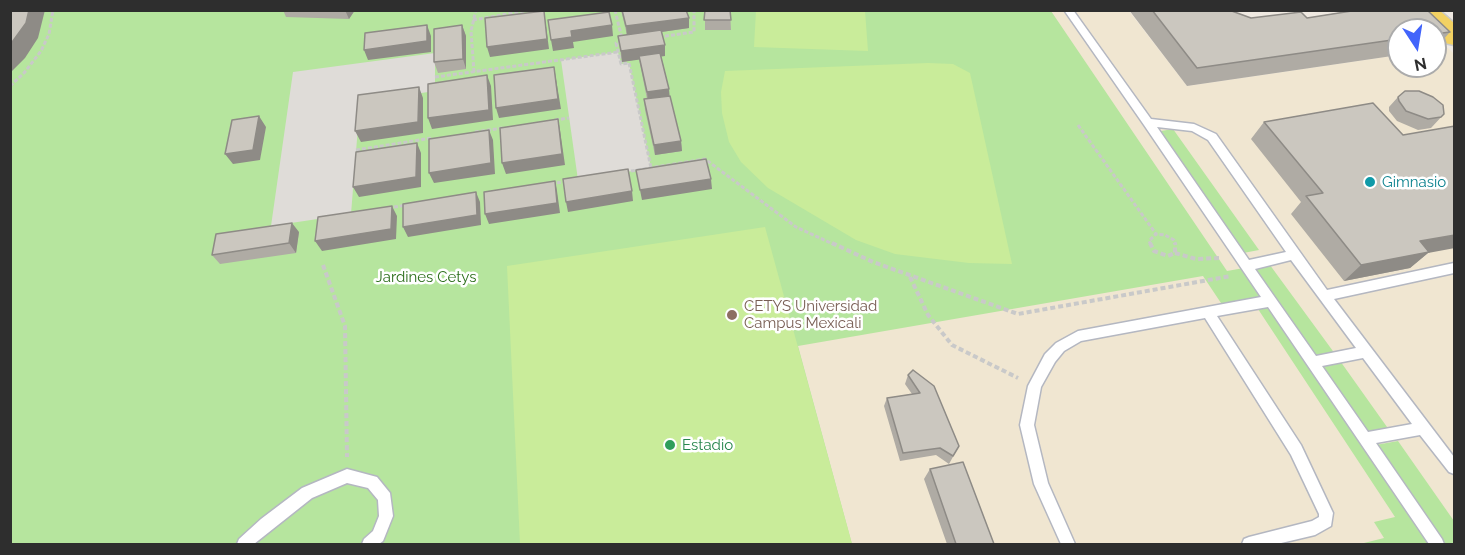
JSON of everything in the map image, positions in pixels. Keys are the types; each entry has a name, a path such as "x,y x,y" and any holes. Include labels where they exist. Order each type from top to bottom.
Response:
{"main road":[{"path":"1423,10 1455,37"},
{"path":"1438,10 1455,25"}],"lane":[{"path":"1068,10 1148,122 1437,544"},
{"path":"1148,122 1188,126 1210,135 1294,255 1422,428 1455,467"},
{"path":"1246,266 1294,255"},
{"path":"1325,296 1455,268"},
{"path":"1068,544 1041,484 1027,425 1035,386 1050,358 1060,347 1078,336 1270,301"},
{"path":"1208,313 1296,450 1326,513 1326,521 1315,528 1250,544"},
{"path":"1313,362 1367,352"},
{"path":"1365,439 1422,428"},
{"path":"244,544 307,493 347,476 372,482 385,498 386,516 378,536 369,544"}],"path":[{"path":"10,86 24,73 41,51 50,34 53,10"},
{"path":"474,72 471,31 476,10"},
{"path":"473,20 530,10"},
{"path":"615,10 623,42 616,43 618,52 621,64 629,63 651,168"},
{"path":"659,37 694,32 694,10"},
{"path":"435,77 618,52"},
{"path":"545,122 569,118"},
{"path":"1078,125 1156,234 1165,235 1173,240 1177,247 1175,253"},
{"path":"474,132 510,127"},
{"path":"356,150 439,137"},
{"path":"619,173 705,159 796,227 910,277 1018,314 1233,275"},
{"path":"544,185 578,180"},
{"path":"385,209 408,205"},
{"path":"1156,234 1149,241 1154,251 1168,256 1175,253 1196,259 1221,258"},
{"path":"322,265 345,326 347,476"},
{"path":"910,277 928,315 952,345 1035,386"}],"shaded area":[{"name":"Jardines Cetys","path":"10,11 1129,11 1187,86 1387,57 1387,78 1447,78 1447,48 1454,54 1454,544 11,544"},
{"path":"618,52 621,64 629,63 651,168 578,180 561,60"},
{"path":"435,53 435,91 360,102 351,214 271,226 293,72"}],"green space":[{"name":"Jardines Cetys","path":"10,11 1051,11 1227,271 1244,268 1370,446 1398,441 1454,521 1454,544 1360,544 1384,538 1374,522 1395,517 1258,309 1229,315 1203,276 798,346 852,544 11,544"},
{"path":"756,11 865,11 868,51 754,47"},
{"path":"953,64 970,73 1012,264 969,263 895,254 856,240 768,188 741,162 729,142 722,113 721,92 725,71"},
{"path":"1173,129 1259,250 1238,254 1155,132"},
{"name":"Estadio","path":"765,227 852,544 520,544 507,266"},
{"path":"1267,261 1392,434 1365,439 1246,266"}],"building":[{"path":"10,10 29,10 26,23 10,45"},
{"path":"622,10 686,10 689,18 626,26"},
{"path":"705,10 730,10 731,20 704,20"},
{"path":"1152,10 1229,10 1251,18 1301,12 1307,18 1358,10 1427,10 1435,18 1387,18 1387,41 1197,68"},
{"path":"544,11 547,39 487,47 485,18"},
{"path":"609,12 612,25 571,31 572,37 551,40 548,20"},
{"path":"427,25 427,41 364,50 365,33"},
{"path":"462,25 463,59 434,62 434,29"},
{"path":"661,30 665,45 621,51 618,36"},
{"path":"660,53 669,89 647,92 639,56"},
{"path":"554,67 558,99 496,108 494,75"},
{"path":"487,75 489,110 428,118 428,84"},
{"path":"419,87 418,122 355,131 358,95"},
{"path":"1405,91 1419,91 1433,97 1443,105 1444,114 1441,117 1428,119 1406,111 1398,97"},
{"path":"670,96 681,141 654,145 644,99"},
{"name":"Gimnasio","path":"1373,103 1403,135 1455,126 1455,235 1420,241 1429,252 1361,265 1306,196 1323,193 1264,122"},
{"path":"259,116 253,150 225,154 232,120"},
{"path":"558,119 562,154 502,163 500,128"},
{"path":"489,130 491,163 429,173 429,139"},
{"path":"417,143 416,177 353,187 356,152"},
{"path":"706,159 711,179 640,190 636,170"},
{"path":"628,169 632,191 566,202 563,179"},
{"path":"555,181 557,203 485,214 484,192"},
{"path":"476,192 477,215 403,227 403,204"},
{"path":"392,206 391,229 315,241 318,217"},
{"path":"292,223 289,243 212,255 216,234"},
{"path":"913,370 934,386 959,446 953,456 940,448 903,453 887,398 920,393 908,375"},
{"path":"963,462 994,544 956,544 930,469"}],"place":[{"name":"Gimnasio","path":"1370,182"},
{"name":"CETYS Universidad Campus Mexicali","path":"732,315"},
{"name":"Estadio","path":"670,445"}]}
